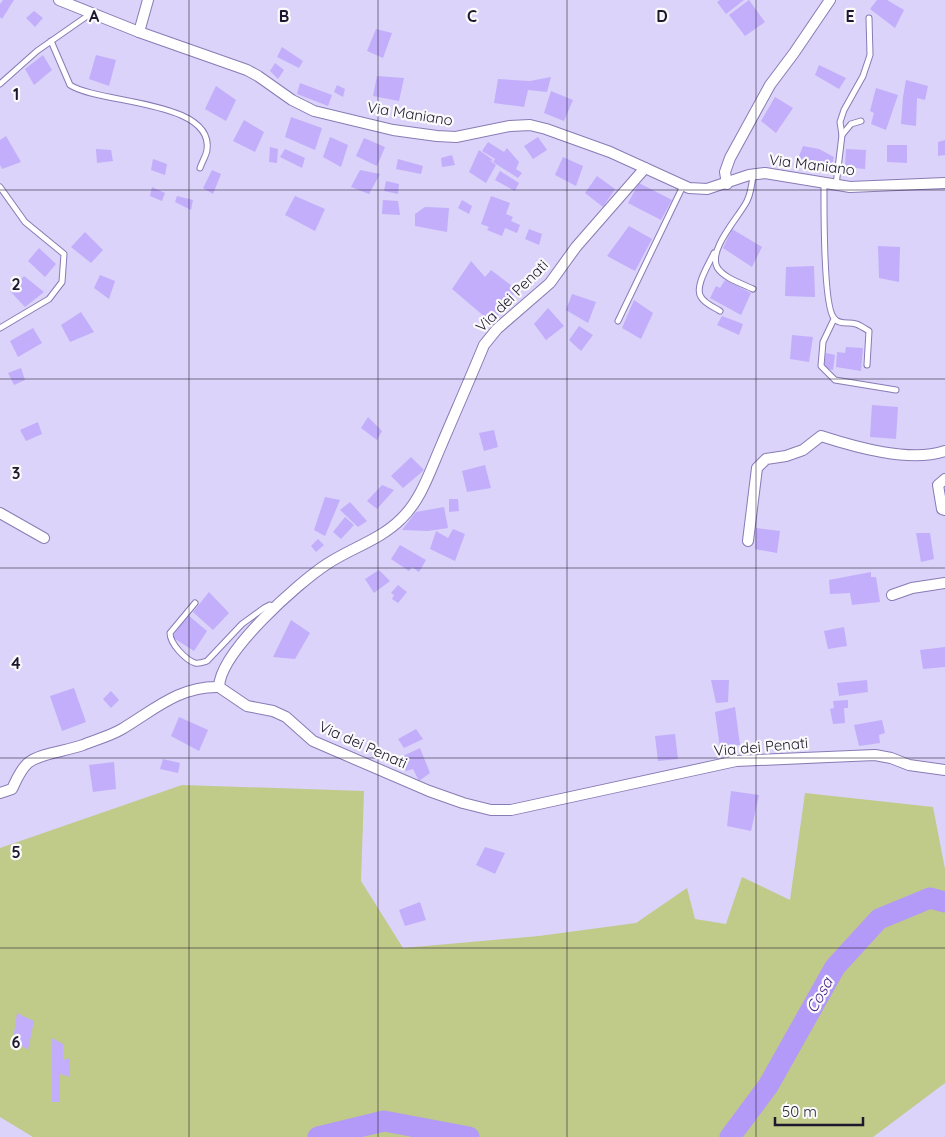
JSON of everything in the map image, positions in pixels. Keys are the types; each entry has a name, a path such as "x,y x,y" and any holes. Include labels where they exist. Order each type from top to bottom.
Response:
{"street":[{"name":"Via Maniano","path":"59,0 138,32 247,70 292,100 314,111 393,130 456,137 510,126 530,125 592,146 689,188 707,189 765,173 850,187 945,183"},
{"path":"138,32 148,0"},
{"path":"727,184 725,172 730,158 770,86 830,0"},
{"name":"Via dei Penati","path":"645,168 576,248 550,283 497,329 484,345 419,496 402,519 382,534 328,563 275,607 238,648 222,674 219,687 247,706 273,711 286,716 313,741 429,791 463,804 491,810 512,810 736,761 875,754 909,765 945,770"},
{"path":"748,541 757,468 766,459 786,456 804,450 821,436 860,449 932,455 945,451"},
{"path":"945,479 938,485 942,509 945,510"},
{"path":"0,513 44,538"},
{"path":"892,595 912,588 945,583"},
{"path":"0,793 12,789 28,763 37,758 80,746 120,730 173,697 204,687 219,687"}],"lane":[{"path":"0,84 37,51 90,14"},
{"path":"836,185 842,136 840,122 844,110 863,76 870,55 869,18"},
{"path":"51,41 70,86 77,90 164,109 193,121 201,128 207,149 200,168"},
{"path":"842,136 851,124 861,121"},
{"path":"720,311 699,296 698,286 717,248 747,200 753,175"},
{"path":"824,183 825,255 830,310 834,319 841,323 856,324 869,331 867,366"},
{"path":"618,321 683,186"},
{"path":"0,187 25,222 64,254 62,282 49,299 0,328"},
{"path":"717,248 715,258 717,267 724,274 753,289"},
{"path":"834,319 824,342 821,366 826,373 834,380 896,390"},
{"path":"195,603 170,633 170,640 174,646 195,663 207,661 242,624 264,608 270,605 275,607"}],"green space":[{"path":"182,785 364,791 361,881 403,948 539,936 636,923 687,888 695,919 726,924 742,877 790,900 805,793 933,807 945,869 945,1083 873,1137 33,1137 0,1117 0,848"}],"building":[{"path":"3,0 14,0 2,19 0,17 0,4"},
{"path":"720,0 744,0 726,14 717,2"},
{"path":"749,0 765,22 745,36 729,15"},
{"path":"877,0 887,0 904,10 895,28 870,9"},
{"path":"34,11 43,18 35,27 26,18"},
{"path":"376,29 392,33 383,58 367,51"},
{"path":"282,47 303,61 299,68 277,57"},
{"path":"43,55 52,70 34,85 25,69"},
{"path":"96,55 116,60 109,86 89,79"},
{"path":"275,63 284,70 278,79 270,71"},
{"path":"819,65 846,78 839,89 815,75"},
{"path":"377,76 404,78 399,101 373,96"},
{"path":"551,77 547,92 528,90 524,107 494,103 498,79 530,81"},
{"path":"906,80 928,86 925,100 917,98 916,126 901,124"},
{"path":"300,83 332,95 328,106 297,94"},
{"path":"337,85 345,89 343,97 334,92"},
{"path":"216,86 236,100 226,121 205,109"},
{"path":"876,88 898,95 886,130 871,124 874,113 870,111"},
{"path":"551,91 573,100 564,121 544,113"},
{"path":"775,97 793,108 776,133 761,121"},
{"path":"291,117 322,128 315,150 285,137"},
{"path":"244,120 264,132 255,152 233,141"},
{"path":"6,136 21,162 2,169 0,165 0,140"},
{"path":"330,137 348,145 341,167 323,157"},
{"path":"538,137 547,150 533,159 524,146"},
{"path":"364,138 385,147 377,166 356,156"},
{"path":"945,140 945,155 938,156 938,142"},
{"path":"488,142 504,152 507,148 519,162 516,169 522,173 518,178 493,162 495,159 482,151"},
{"path":"887,145 907,145 907,163 887,162"},
{"path":"803,146 819,149 834,157 830,174 795,166"},
{"path":"270,147 278,149 277,163 269,162"},
{"path":"96,149 111,150 113,161 97,163"},
{"path":"285,149 305,158 302,168 280,157"},
{"path":"846,149 866,150 865,169 845,167"},
{"path":"479,150 493,160 489,160 496,165 486,183 469,172"},
{"path":"452,155 455,165 442,167 441,158"},
{"path":"563,157 583,166 576,186 555,175"},
{"path":"153,159 167,164 165,175 151,170"},
{"path":"398,159 423,166 421,174 396,169"},
{"path":"212,170 221,174 213,194 203,188"},
{"path":"360,170 380,174 369,194 351,187"},
{"path":"500,171 519,183 515,191 495,180"},
{"path":"597,176 615,189 603,207 585,193"},
{"path":"386,181 399,184 398,194 384,191"},
{"path":"639,183 672,200 661,220 628,203"},
{"path":"152,187 165,193 162,201 150,196"},
{"path":"177,196 193,200 191,210 175,202"},
{"path":"295,196 325,209 315,231 285,215"},
{"path":"491,196 510,203 506,214 513,217 511,221 520,225 517,233 505,228 502,236 487,230 489,227 481,224"},
{"path":"383,200 398,201 400,215 382,214"},
{"path":"462,200 472,206 469,214 458,208"},
{"path":"425,207 449,208 447,232 415,226 415,214"},
{"path":"629,226 652,239 635,271 607,256"},
{"path":"529,229 542,234 539,245 525,239"},
{"path":"732,229 762,247 752,267 723,248"},
{"path":"85,232 103,250 91,263 71,247"},
{"path":"878,246 900,247 899,282 879,278"},
{"path":"39,248 56,264 45,277 28,261"},
{"path":"471,261 485,277 491,270 517,290 492,323 452,289"},
{"path":"814,266 815,297 785,296 786,267"},
{"path":"100,275 115,281 109,299 94,288"},
{"path":"24,276 44,292 25,307 10,291"},
{"path":"725,280 751,293 741,315 710,298 716,286 720,288"},
{"path":"572,294 596,302 588,323 566,310"},
{"path":"634,300 653,313 641,339 622,328"},
{"path":"548,308 564,326 546,340 534,324"},
{"path":"81,312 94,332 70,342 61,325"},
{"path":"722,316 743,324 739,335 717,325"},
{"path":"579,326 593,335 581,351 569,340"},
{"path":"33,328 42,343 18,357 10,341"},
{"path":"792,335 813,337 809,362 790,359"},
{"path":"846,347 863,348 861,371 836,367 837,352 845,353"},
{"path":"826,353 835,355 833,370 828,369 824,364"},
{"path":"21,368 25,380 14,385 8,373"},
{"path":"872,405 898,407 896,439 870,437"},
{"path":"368,417 382,431 377,440 361,428"},
{"path":"38,422 42,434 26,441 20,430"},
{"path":"494,430 498,447 484,451 479,433"},
{"path":"411,457 424,470 403,488 391,476"},
{"path":"485,465 491,488 467,492 462,471"},
{"path":"382,485 394,490 377,509 367,501"},
{"path":"325,497 340,500 325,536 314,530"},
{"path":"449,499 458,499 459,511 449,512"},
{"path":"350,502 367,521 358,527 340,510"},
{"path":"444,507 448,528 428,531 402,530 416,512"},
{"path":"345,517 354,525 341,539 333,532"},
{"path":"756,528 780,531 777,553 755,549"},
{"path":"453,529 465,534 455,561 430,549 436,531 448,538"},
{"path":"916,533 930,533 934,559 921,562"},
{"path":"318,539 324,545 316,552 311,546"},
{"path":"400,545 426,560 419,572 412,567 409,571 391,559"},
{"path":"379,570 390,581 374,593 365,579"},
{"path":"871,572 871,577 876,577 880,602 852,605 850,593 830,594 829,580"},
{"path":"398,585 407,592 398,603 392,599 394,595 391,593"},
{"path":"209,592 229,613 213,630 193,612"},
{"path":"188,615 207,631 194,651 172,637"},
{"path":"291,620 310,633 295,659 273,657"},
{"path":"844,627 847,646 828,649 824,631"},
{"path":"945,647 945,667 923,669 920,650"},
{"path":"711,680 729,680 728,702 716,703"},
{"path":"867,680 868,692 839,696 837,683"},
{"path":"74,688 86,722 62,731 50,696"},
{"path":"111,691 119,700 111,708 103,699"},
{"path":"848,700 848,708 844,708 845,723 833,724 830,709 834,708 833,701"},
{"path":"735,707 740,745 720,748 715,712"},
{"path":"179,717 208,730 199,751 171,736"},
{"path":"882,720 885,733 879,735 880,743 859,746 854,725"},
{"path":"416,729 423,739 404,748 398,739"},
{"path":"675,734 678,759 658,761 655,736"},
{"path":"420,748 430,773 419,781 413,769 406,771 401,757"},
{"path":"163,759 180,763 178,773 160,769"},
{"path":"114,762 116,789 93,792 89,765"},
{"path":"731,791 759,795 751,831 727,826"},
{"path":"485,847 505,853 495,874 476,865"},
{"path":"420,902 426,920 405,926 399,910"},
{"path":"17,1013 34,1021 28,1050 13,1040"},
{"path":"52,1038 63,1044 63,1060 70,1058 70,1077 60,1074 60,1102 52,1102"}],"waterway":[{"name":"Cosa","path":"730,1137 768,1086 835,967 879,919 930,898 945,902"},
{"name":"Cosa","path":"318,1137 384,1121 469,1137"}]}
